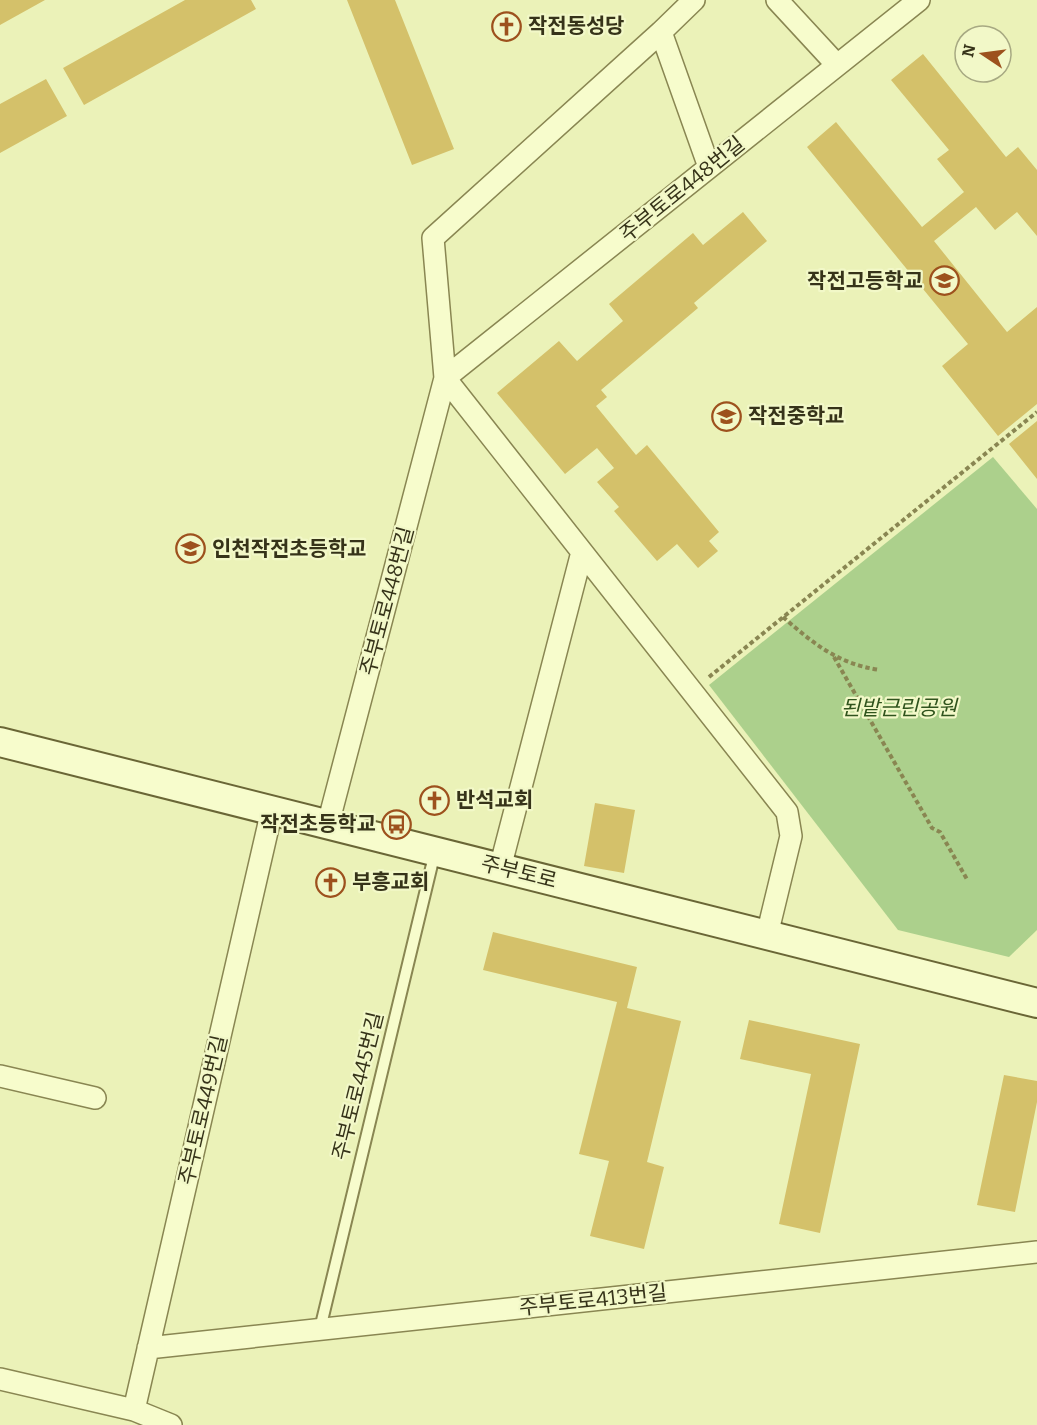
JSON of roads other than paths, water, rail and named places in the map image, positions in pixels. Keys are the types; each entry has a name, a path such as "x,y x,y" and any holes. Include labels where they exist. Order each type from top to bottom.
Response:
{"main road":[{"name":"주부토로","path":"0,742 1037,1003"}],"street":[{"name":"주부토로448번길","path":"328,824 445,378 433,238 694,0"},
{"path":"777,0 837,65"},
{"name":"주부토로448번길","path":"445,378 919,0"},
{"path":"661,32 709,167"},
{"path":"445,378 787,812 791,836 767,935"},
{"path":"500,868 582,552"},
{"name":"주부토로449번길","path":"134,1410 272,810"},
{"path":"0,1076 95,1098"},
{"name":"주부토로413번길","path":"148,1348 1037,1252"},
{"path":"0,1379 134,1410 171,1425"}],"lane":[{"name":"주부토로445번길","path":"320,1329 435,851"}],"place":[{"name":"작전동성당","path":"507,26"},
{"name":"작전고등학교","path":"944,281"},
{"name":"작전중학교","path":"727,416"},
{"name":"인천작전초등학교","path":"191,549"},
{"name":"반석교회","path":"435,800"},
{"name":"작전초등학교","path":"397,824"},
{"name":"부흥교회","path":"331,882"}],"park label":[{"name":"된밭근린공원","path":"899,708"}]}
